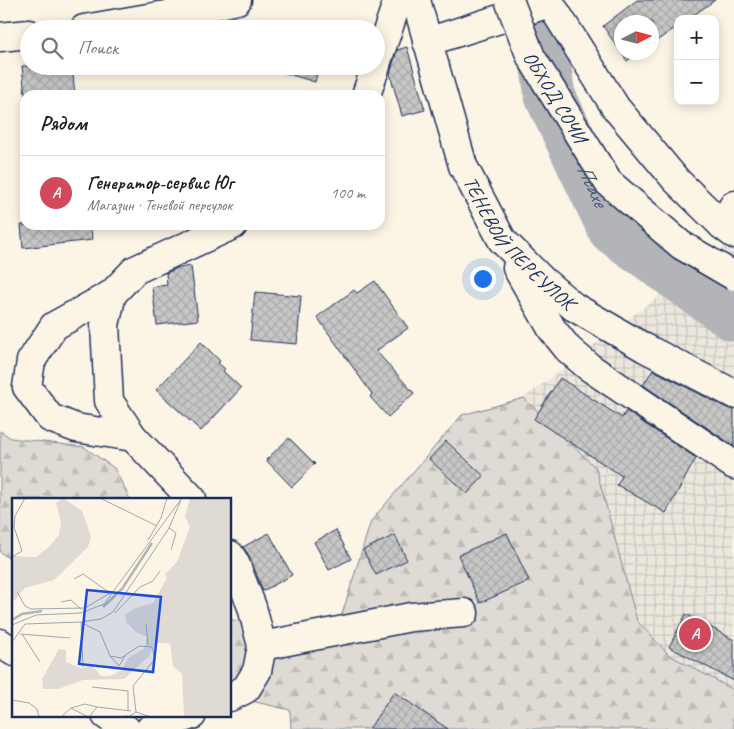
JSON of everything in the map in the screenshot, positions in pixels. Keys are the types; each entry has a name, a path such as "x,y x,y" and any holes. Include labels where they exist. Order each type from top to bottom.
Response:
{"main road":[{"path":"136,20 237,0"},
{"path":"385,38 398,0"},
{"name":"ТЕНЕВОЙ ПЕРЕУЛОК","path":"416,0 463,166 502,240 542,280 574,307 646,348 734,394"},
{"name":"ОБХОД СОЧИ","path":"509,0 530,57 608,182 681,246 734,276"},
{"path":"427,42 549,2 616,108 676,180 730,222"},
{"path":"0,37 20,35"},
{"path":"368,90 373,75"},
{"path":"133,438 76,428 50,418 27,387 31,361 54,326 112,294 135,270 222,230"},
{"path":"502,240 552,329 568,350 589,367 734,465"},
{"path":"112,294 105,326 109,401 133,438 191,498"},
{"path":"231,557 252,607 262,646 258,671 246,690 231,697"},
{"path":"262,646 411,617 464,613"},
{"path":"0,643 12,651"},
{"path":"107,716 126,729"},
{"path":"150,729 189,716"}],"shaded area":[{"path":"734,239 734,690 669,655 637,621 596,468 524,398"}],"green space":[{"path":"524,398 596,468 637,621 669,655 734,690 734,729 291,729 290,710 231,696 231,619 285,635 335,637 371,521 462,415"},
{"path":"0,431 11,438 84,447 114,468 129,498 12,498 12,561 0,552"}],"building":[{"path":"637,0 715,0 694,15 674,15 674,29 659,39 659,15 617,15"},
{"path":"614,18 614,42 603,26"},
{"path":"407,47 425,110 402,116 390,74 397,50"},
{"path":"23,75 73,75 74,90 24,90"},
{"path":"292,75 317,75 315,82"},
{"path":"21,230 91,230 92,240 23,248"},
{"path":"191,266 198,320 157,325 152,287 167,285 166,273 178,268"},
{"path":"375,281 408,328 376,351 414,393 388,417 370,397 372,394 317,317 354,290 357,293"},
{"path":"255,292 301,296 297,344 250,340"},
{"path":"201,342 220,361 218,363 225,369 223,371 241,388 201,431 156,390"},
{"path":"653,370 734,410 734,446 643,385"},
{"path":"560,378 622,418 626,411 696,458 666,513 617,485 622,476 534,419"},
{"path":"289,438 315,464 292,487 266,460"},
{"path":"446,441 484,476 467,494 429,459"},
{"path":"336,530 351,559 329,570 314,542"},
{"path":"269,533 292,575 263,591 250,557 243,547"},
{"path":"507,533 529,581 480,603 458,555"},
{"path":"395,535 407,560 376,575 363,550"},
{"path":"686,614 734,640 734,681 669,647"},
{"path":"394,692 448,729 369,729"}],"waterway":[{"name":"Псахе","path":"536,0 550,96 613,229 734,316"}],"place":[{"name":"Генератор-сервис Юг","path":"695,634"}]}
